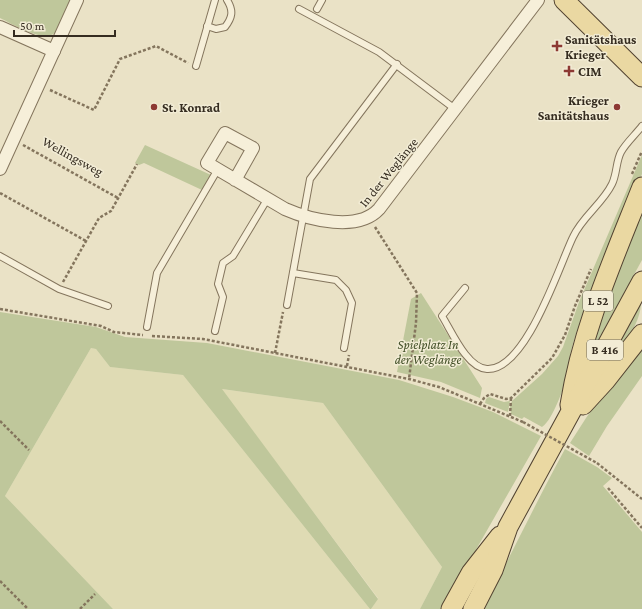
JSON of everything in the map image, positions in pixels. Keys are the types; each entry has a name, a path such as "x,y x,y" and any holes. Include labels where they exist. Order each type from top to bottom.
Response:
{"main road":[{"path":"564,0 642,77"},
{"name":"L 52","path":"567,419 581,351 642,187"},
{"name":"B 416","path":"567,419 642,281"},
{"name":"L 52","path":"473,609 493,570 508,527 567,419 600,386 642,334"},
{"name":"L 52","path":"451,609 478,564 508,527"}],"street":[{"path":"0,169 77,0"},
{"name":"In der Weglänge","path":"236,180 253,148 225,133 207,163 285,209 304,215 342,223 356,222 369,218 379,210 538,0"},
{"path":"0,27 54,51"}],"lane":[{"path":"196,66 215,0"},
{"path":"208,26 216,29 225,27 232,18 232,7 227,0"},
{"path":"317,9 322,0"},
{"path":"299,9 379,52 455,109"},
{"path":"287,304 310,179 397,64"},
{"path":"465,288 442,316 466,357 478,368 488,370 500,366 523,344 543,308 573,235 612,184 621,151 642,126"},
{"path":"147,327 157,273 218,169"},
{"path":"215,331 222,297 218,284 223,263 233,256 268,198"},
{"path":"0,256 59,290 108,306"},
{"path":"293,273 336,280 346,290 352,302 344,348"}],"path":[{"path":"38,85 94,110 120,59 156,46 196,66"},
{"name":"Wellingsweg","path":"14,140 118,198"},
{"path":"59,290 99,218 110,211 137,164"},
{"path":"0,193 86,241"},
{"path":"369,218 417,293 416,323 409,378"},
{"path":"480,404 484,398 490,394 506,399 511,398 552,358 565,335 575,306 592,266"},
{"path":"275,353 283,314 287,304"},
{"path":"0,310 101,326 114,332 129,335 203,339 409,378 439,387 523,422 597,463 642,499"},
{"path":"510,416 511,398"},
{"path":"0,421 30,450"},
{"path":"608,488 642,528"},
{"path":"0,581 28,609"},
{"path":"80,609 95,594"}],"shaded area":[{"path":"91,348 96,349 110,367 183,375 370,609 113,609 5,496"},
{"path":"221,389 323,403 442,567 420,609 371,609 378,598"}],"green space":[{"path":"0,0 73,0 62,24 57,31 52,35 45,36 29,32 0,18"},
{"path":"145,145 211,175 202,190 144,163 139,165 135,163"},
{"path":"642,155 642,174 598,274 586,306 570,356 570,369 551,417 542,427 524,417 522,419 511,414 510,406 512,401 542,374 558,356 563,347 579,302"},
{"path":"642,212 642,260 590,355 597,328"},
{"name":"Spielplatz In der Weglänge","path":"421,293 482,388 480,398 441,382 397,372 411,299"},
{"path":"641,301 640,310 633,330 621,349 601,373"},
{"path":"0,312 96,327 125,337 207,343 399,380 453,397 493,412 541,436 442,609 420,609 442,567 323,403 222,389 378,599 370,609 183,375 110,367 96,349 91,348 5,496 113,609 0,609"},
{"path":"642,341 642,376 607,426 589,456 570,443 586,418"},
{"path":"489,397 504,402 510,401 508,412 485,403 486,399"},
{"path":"565,449 597,467 612,478 603,486 642,532 642,609 482,609 544,489"}],"place":[{"name":"Sanitätshaus Krieger","path":"557,46"},
{"name":"CIM","path":"569,71"},
{"name":"St. Konrad","path":"154,107"},
{"name":"Krieger Sanitätshaus","path":"617,107"}]}
